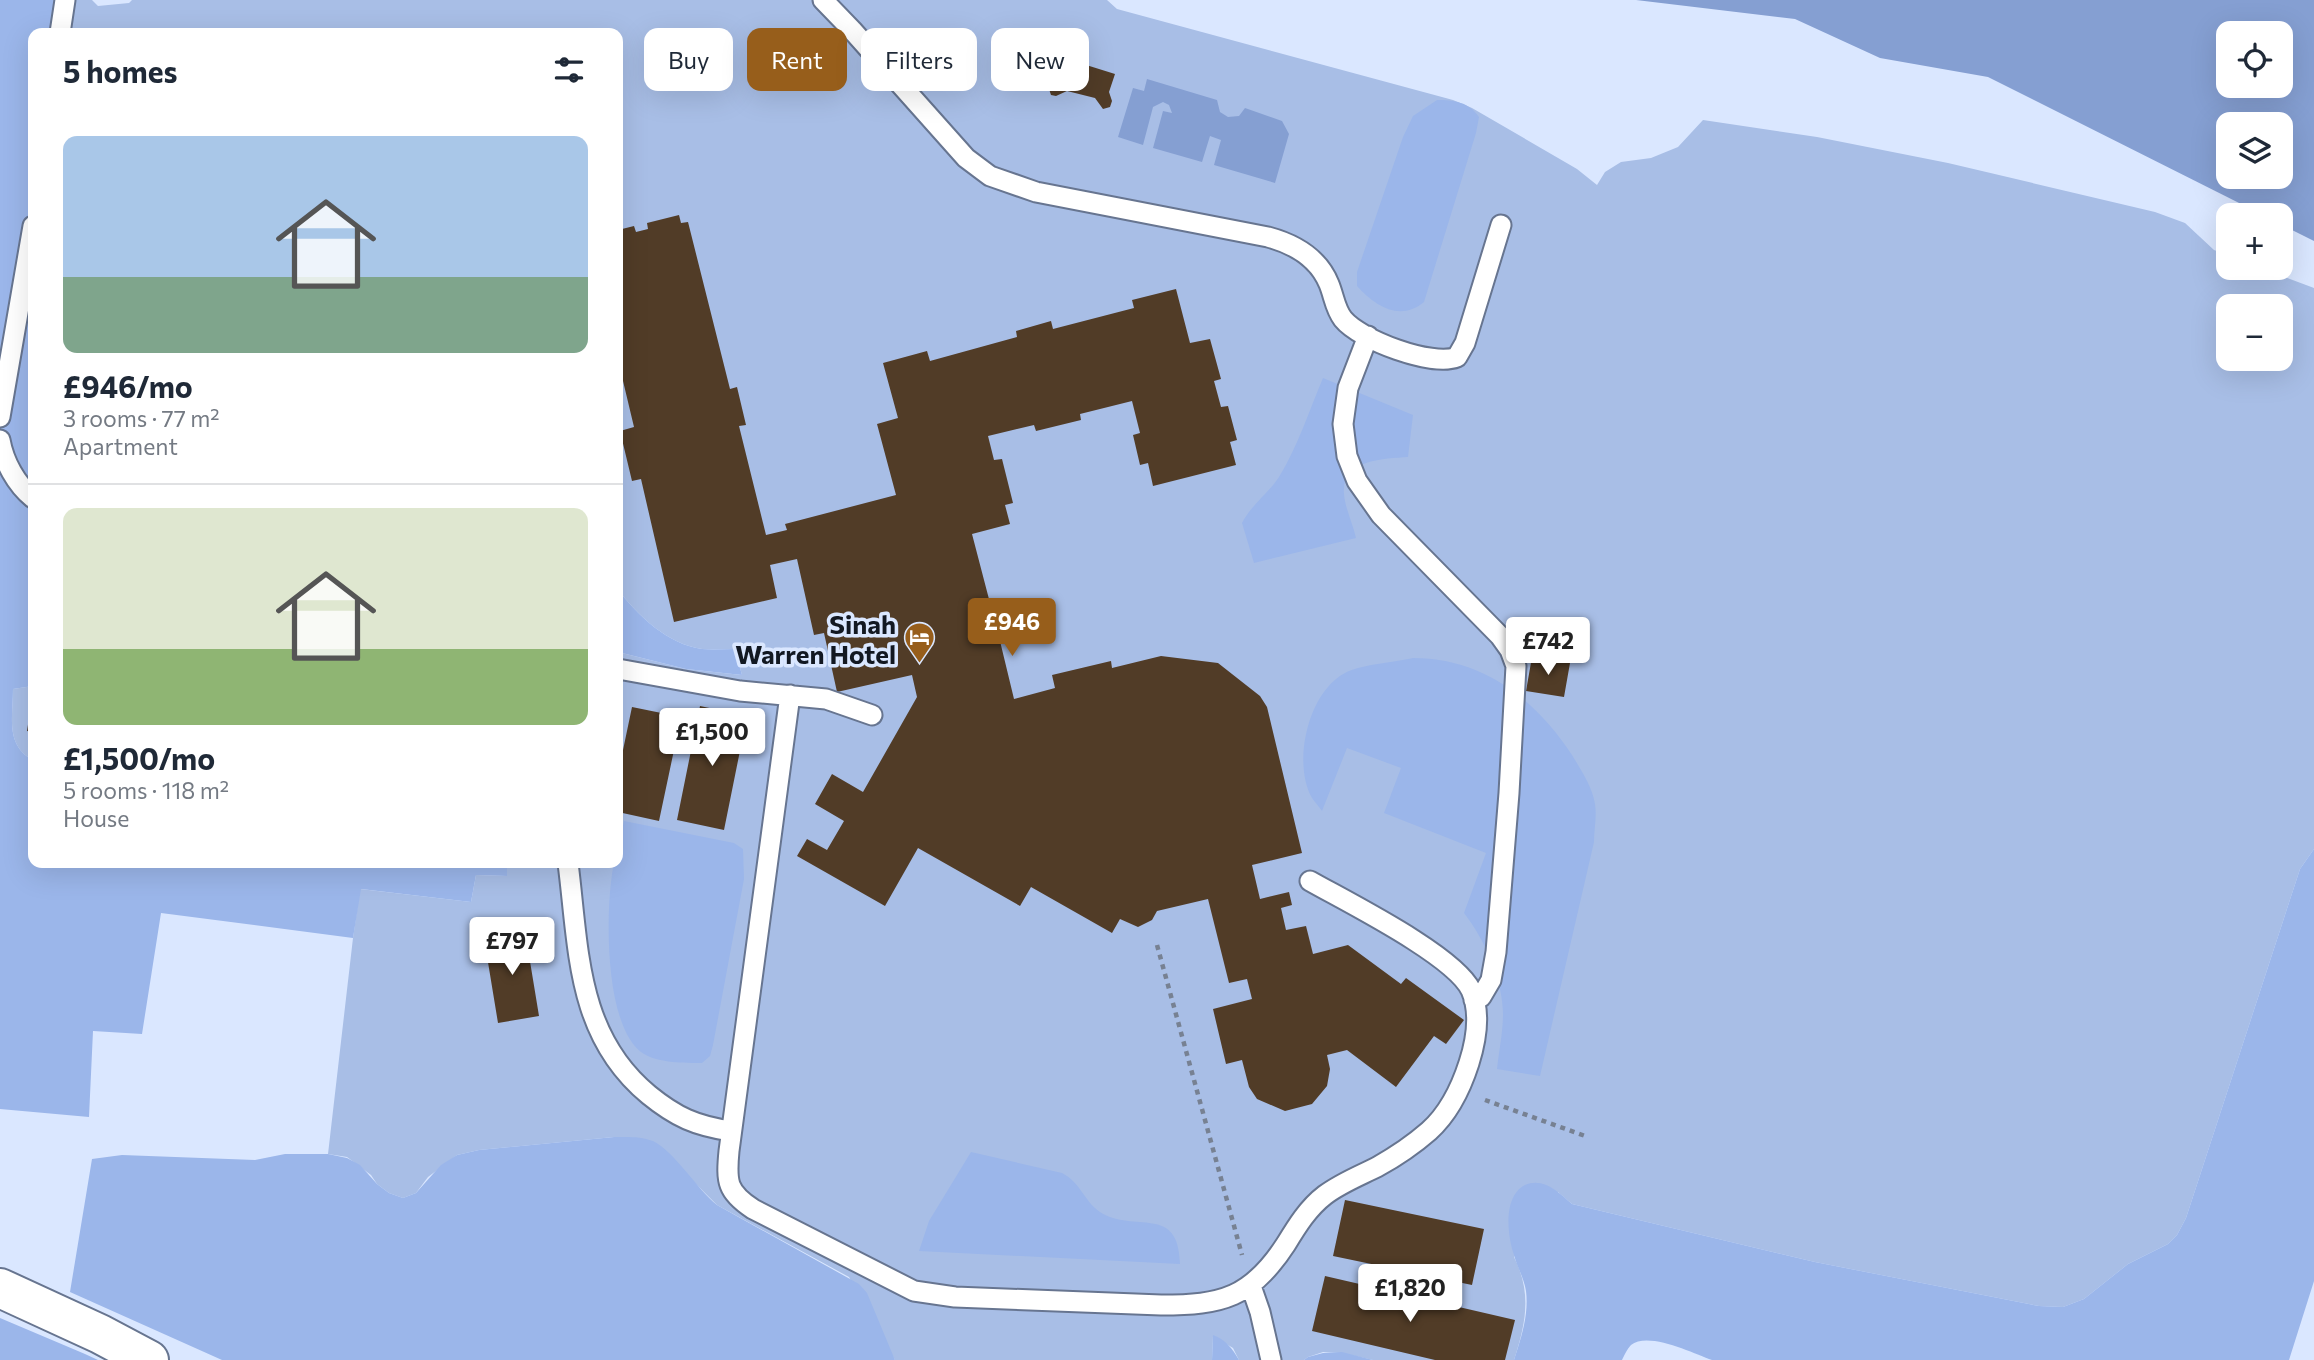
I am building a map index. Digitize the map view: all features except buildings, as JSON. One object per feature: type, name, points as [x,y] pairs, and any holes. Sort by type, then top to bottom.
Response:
[{"type":"street","points":[[0,1288],[149,1360]]},
{"type":"lane","points":[[61,28],[65,0]]},
{"type":"lane","points":[[823,0],[966,158],[990,176],[1036,192],[1268,237],[1293,245],[1321,270],[1344,321],[1368,336],[1418,356],[1439,360],[1457,357],[1465,343],[1501,225]]},
{"type":"lane","points":[[0,417],[28,255]]},
{"type":"lane","points":[[1368,336],[1349,388],[1343,424],[1346,456],[1357,481],[1381,515],[1500,636],[1510,650],[1516,666],[1509,793],[1494,960],[1488,986],[1481,997],[1474,1000]]},
{"type":"lane","points":[[0,440],[6,462],[28,492]]},
{"type":"lane","points":[[623,670],[727,689],[826,699],[872,715]]},
{"type":"lane","points":[[790,695],[727,1173],[731,1190],[736,1197],[753,1209],[914,1291],[955,1297],[1191,1305],[1227,1299],[1251,1286],[1267,1271],[1305,1214],[1316,1203],[1339,1185],[1386,1162],[1414,1143],[1440,1119],[1458,1090],[1474,1042],[1474,1000],[1464,978],[1441,959],[1310,881]]},
{"type":"lane","points":[[569,868],[584,986],[589,1008],[603,1042],[626,1074],[674,1115],[698,1125],[731,1131]]},
{"type":"lane","points":[[1251,1286],[1271,1360]]},
{"type":"path","points":[[1157,946],[1251,1286]]},
{"type":"path","points":[[1458,1090],[1588,1137]]},
{"type":"shaded area","points":[[0,0],[58,0],[50,28],[28,28],[28,687],[13,689],[12,729],[18,747],[28,757],[28,868],[507,868],[507,876],[476,875],[471,902],[361,889],[353,938],[161,913],[142,1034],[93,1031],[89,1117],[0,1109]]},
{"type":"shaded area","points":[[58,0],[92,0],[98,6],[129,3],[132,0],[1107,0],[1117,9],[1453,100],[1472,108],[1577,169],[1597,185],[1605,172],[1621,162],[1651,158],[1678,147],[1703,120],[1817,137],[1948,163],[2155,212],[2185,223],[2216,251],[2216,280],[2293,280],[2314,288],[2314,849],[2300,869],[2186,1218],[2177,1235],[2168,1244],[2128,1264],[2084,1299],[2063,1307],[2039,1306],[1815,1262],[1572,1204],[1558,1192],[1514,1257],[1523,1283],[1525,1308],[1522,1333],[1514,1360],[1373,1360],[1323,1352],[1304,1360],[1239,1360],[1233,1348],[1213,1336],[1212,1360],[895,1360],[849,1277],[717,1205],[691,1179],[614,1137],[479,1150],[457,1155],[428,1177],[416,1193],[403,1198],[389,1193],[347,1157],[328,1154],[360,889],[471,902],[476,875],[507,876],[507,868],[623,868],[623,653],[686,669],[742,675],[735,649],[702,649],[689,646],[666,635],[645,619],[623,596],[623,28],[50,28]]},
{"type":"shaded area","points":[[1636,0],[2314,0],[2314,241],[2293,230],[2293,203],[2239,203],[1988,77],[1880,58],[1795,19]]},
{"type":"shaded area","points":[[1147,79],[1217,100],[1220,112],[1228,117],[1239,116],[1245,108],[1282,121],[1289,134],[1275,183],[1214,165],[1221,140],[1210,136],[1202,162],[1153,148],[1163,111],[1172,113],[1169,105],[1163,102],[1153,107],[1143,145],[1118,137],[1133,88],[1144,91]]},
{"type":"shaded area","points":[[1437,100],[1455,101],[1471,108],[1479,117],[1476,133],[1424,302],[1406,311],[1397,311],[1380,305],[1364,293],[1357,286],[1357,272],[1403,137],[1413,116]]},
{"type":"shaded area","points":[[1323,378],[1413,415],[1408,457],[1376,460],[1356,467],[1349,474],[1344,494],[1356,538],[1254,563],[1242,523],[1275,483],[1286,465]]},
{"type":"shaded area","points":[[623,596],[645,619],[677,641],[702,649],[735,649],[742,675],[686,669],[623,653]]},
{"type":"shaded area","points":[[1413,658],[1462,665],[1484,674],[1524,700],[1541,716],[1572,755],[1594,797],[1594,842],[1540,1076],[1497,1069],[1503,1021],[1500,988],[1485,947],[1464,913],[1486,853],[1384,813],[1401,768],[1347,748],[1322,811],[1312,798],[1306,783],[1304,748],[1307,730],[1321,696],[1332,682],[1359,668]]},
{"type":"shaded area","points":[[28,687],[28,757],[18,747],[12,729],[13,689]]},
{"type":"shaded area","points":[[624,821],[734,843],[743,849],[744,879],[713,1045],[710,1056],[702,1063],[664,1061],[644,1054],[631,1040],[621,1020],[610,965],[609,907],[613,868],[623,868]]},
{"type":"shaded area","points":[[2314,849],[2314,1281],[2289,1360],[1712,1360],[1648,1340],[1631,1345],[1622,1360],[1514,1360],[1524,1326],[1527,1300],[1512,1247],[1510,1207],[1518,1190],[1532,1183],[1551,1187],[1572,1204],[1815,1262],[2039,1306],[2063,1307],[2084,1299],[2128,1264],[2168,1244],[2177,1235],[2186,1218],[2300,869]]},
{"type":"shaded area","points":[[614,1137],[653,1141],[669,1153],[717,1205],[859,1284],[867,1293],[895,1360],[222,1360],[70,1292],[92,1159],[122,1155],[255,1160],[285,1154],[328,1154],[347,1158],[360,1165],[377,1184],[389,1193],[403,1198],[416,1193],[441,1165],[457,1155],[479,1150]]},
{"type":"shaded area","points":[[971,1152],[1062,1173],[1074,1182],[1100,1212],[1113,1218],[1163,1227],[1172,1233],[1178,1245],[1180,1264],[919,1251],[929,1221]]},
{"type":"shaded area","points":[[0,1318],[85,1354],[98,1360],[0,1360]]},
{"type":"shaded area","points":[[1213,1335],[1222,1339],[1239,1360],[1212,1360]]},
{"type":"shaded area","points":[[1342,1352],[1373,1360],[1304,1360],[1323,1353]]},
{"type":"place","name":"Sinah Warren Hotel","points":[[919,665]]}]
